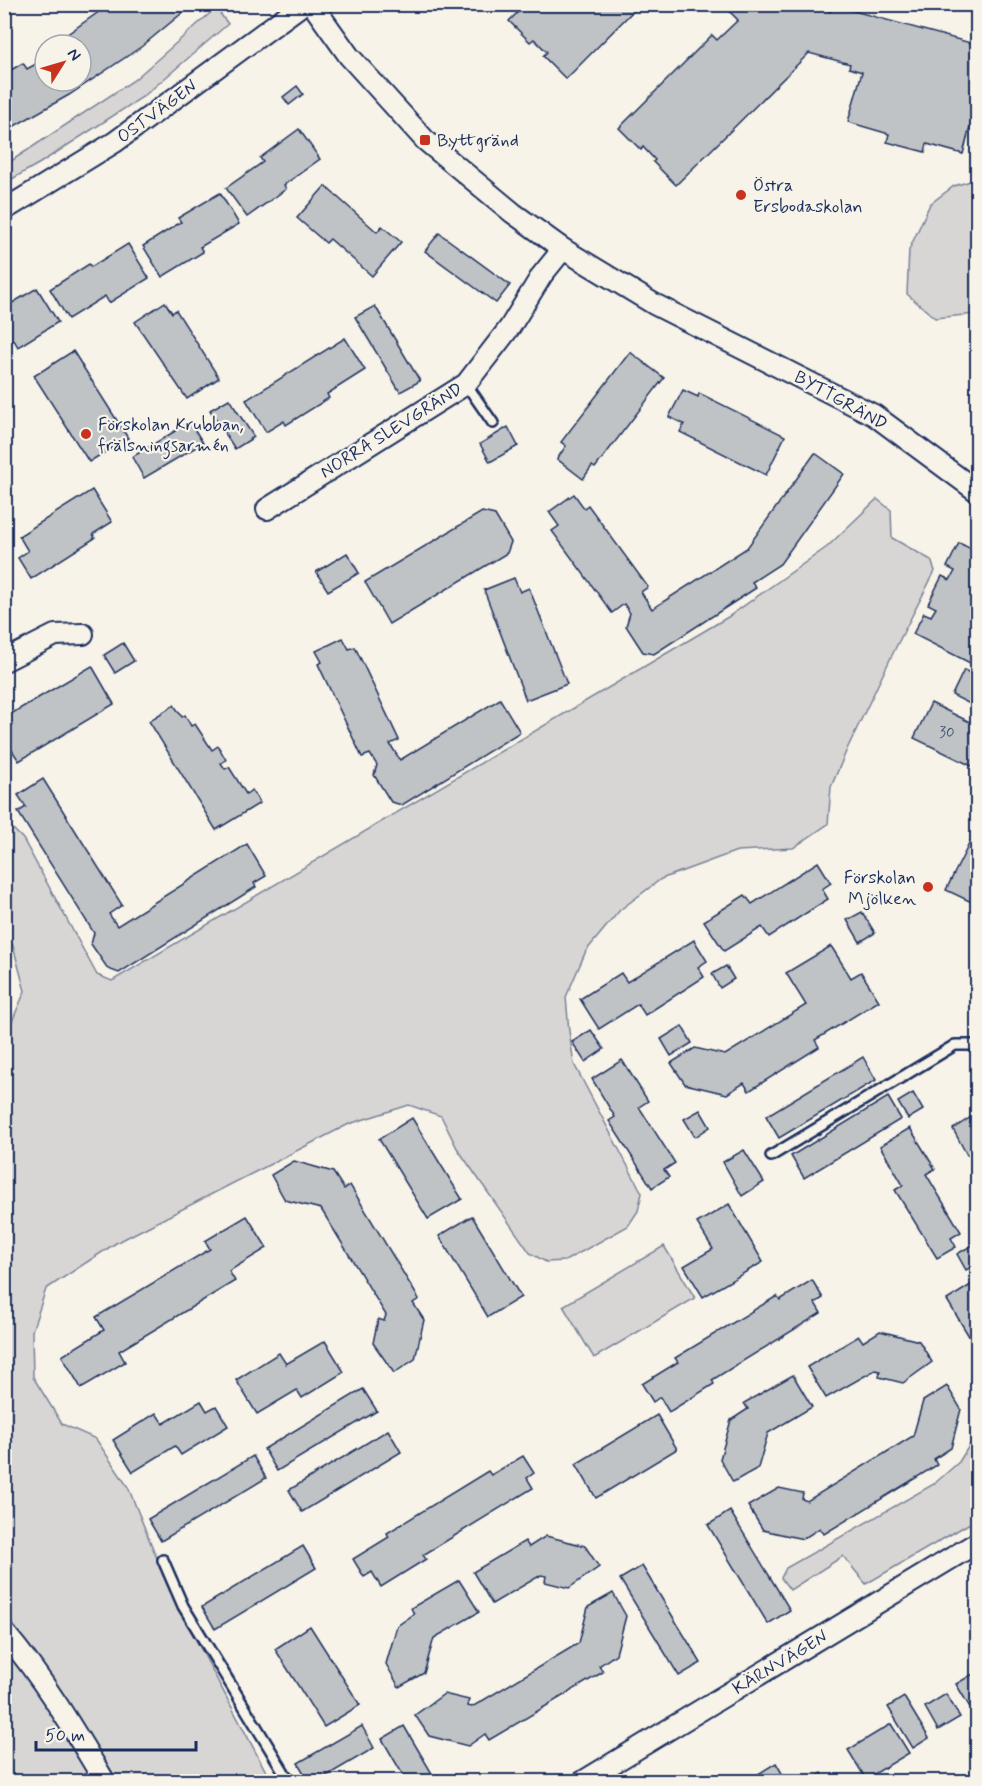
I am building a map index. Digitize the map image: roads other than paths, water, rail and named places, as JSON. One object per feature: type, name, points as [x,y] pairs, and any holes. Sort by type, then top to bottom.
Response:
[{"type":"street","name":"OSTVÄGEN","points":[[4,210],[115,142],[303,4]]},
{"type":"street","name":"BYTTGRÄND","points":[[312,4],[349,56],[425,140],[513,213],[563,249],[654,304],[874,415],[978,492]]},
{"type":"street","name":"NORRA SLEVGRÄND","points":[[267,509],[466,384],[510,327],[542,275],[563,249]]},
{"type":"street","points":[[4,661],[55,635],[82,634]]},
{"type":"street","name":"KÄRNVÄGEN","points":[[582,1782],[978,1542]]},
{"type":"street","points":[[4,1632],[20,1651],[74,1729],[105,1782]]},
{"type":"lane","points":[[466,384],[493,423]]},
{"type":"lane","points":[[771,1156],[955,1045],[978,1045]]},
{"type":"lane","points":[[163,1560],[183,1606],[290,1782]]},
{"type":"place","name":"Byttgränd","points":[[425,140]]},
{"type":"place","name":"Östra Ersbodaskolan","points":[[741,195]]},
{"type":"place","name":"Förskolan Krubban, frälsningsarmén","points":[[86,434]]},
{"type":"place","name":"Förskolan Mjölken","points":[[928,887]]}]
